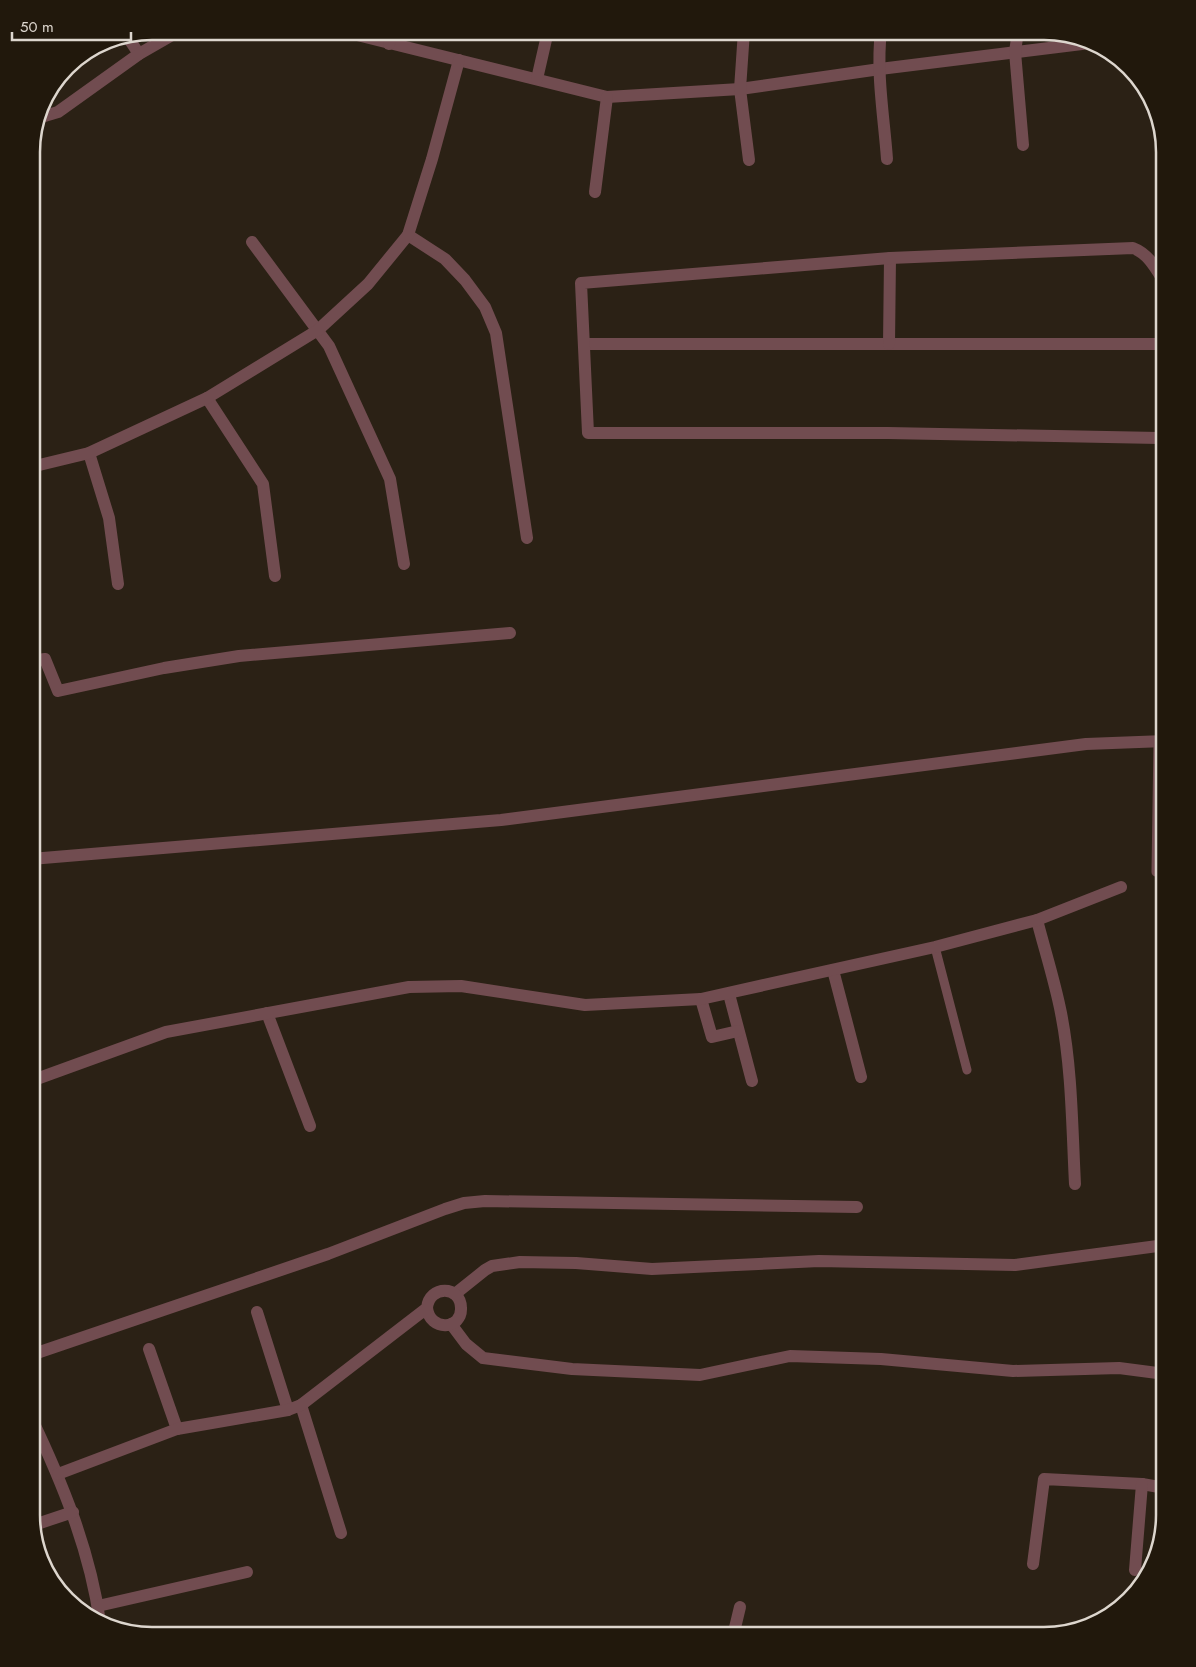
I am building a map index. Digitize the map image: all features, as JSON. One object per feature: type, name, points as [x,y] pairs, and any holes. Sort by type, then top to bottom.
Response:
[{"type":"street","points":[[46,116],[58,112],[139,54],[163,40]]},
{"type":"street","points":[[397,40],[459,60],[607,97],[740,89],[880,69],[1076,45]]},
{"type":"street","points":[[537,79],[546,40]]},
{"type":"street","points":[[743,40],[740,89],[748,160]]},
{"type":"street","points":[[880,40],[880,69],[887,159]]},
{"type":"street","points":[[1017,40],[1015,52],[1023,145]]},
{"type":"street","points":[[131,42],[139,54]]},
{"type":"street","points":[[40,465],[89,453],[207,398],[318,330],[368,284],[408,235],[432,159],[459,60]]},
{"type":"street","points":[[595,192],[607,97]]},
{"type":"street","points":[[408,235],[445,259],[465,280],[485,307],[496,333],[527,538]]},
{"type":"street","points":[[252,242],[329,346],[390,479],[404,564]]},
{"type":"street","points":[[1156,269],[1142,251],[1133,248],[890,258],[581,284],[588,433],[888,433],[1156,438]]},
{"type":"street","points":[[889,344],[890,258]]},
{"type":"street","points":[[585,344],[1156,344]]},
{"type":"street","points":[[207,398],[263,484],[275,576]]},
{"type":"street","points":[[89,453],[109,518],[118,584]]},
{"type":"street","points":[[40,660],[45,659],[58,691],[164,668],[239,656],[510,633]]},
{"type":"street","points":[[40,858],[502,820],[1086,744],[1156,741]]},
{"type":"street","points":[[40,1078],[166,1032],[409,987],[461,986],[585,1005],[701,999],[935,947],[1037,920],[1121,887]]},
{"type":"street","points":[[1037,920],[1061,1011],[1065,1038],[1069,1067],[1075,1184]]},
{"type":"street","points":[[833,970],[861,1077]]},
{"type":"street","points":[[729,994],[752,1081]]},
{"type":"street","points":[[701,999],[712,1037],[738,1030]]},
{"type":"street","points":[[267,1013],[310,1126]]},
{"type":"street","points":[[40,1352],[328,1254],[464,1203],[485,1201],[857,1207]]},
{"type":"street","points":[[456,1294],[492,1266],[520,1262],[576,1263],[652,1269],[819,1261],[1015,1266],[1156,1247]]},
{"type":"street","points":[[445,1290],[456,1294],[461,1310],[460,1316],[446,1326],[434,1323],[427,1314],[427,1308],[427,1303],[434,1293],[445,1290]]},
{"type":"street","points":[[58,1474],[177,1429],[288,1410],[301,1405],[427,1308]]},
{"type":"street","points":[[257,1312],[288,1410]]},
{"type":"street","points":[[451,1324],[466,1344],[484,1358],[572,1369],[700,1376],[790,1356],[881,1359],[1013,1371],[1119,1368],[1156,1373]]},
{"type":"street","points":[[149,1350],[177,1429]]},
{"type":"street","points":[[301,1405],[341,1533]]},
{"type":"street","points":[[40,1435],[73,1512],[99,1614]]},
{"type":"street","points":[[1034,1564],[1044,1479],[1142,1484],[1156,1486]]},
{"type":"street","points":[[1135,1570],[1142,1484]]},
{"type":"street","points":[[41,1524],[73,1512]]},
{"type":"street","points":[[98,1606],[247,1572]]},
{"type":"street","points":[[735,1627],[740,1607]]},
{"type":"lane","points":[[935,947],[967,1070]]}]
